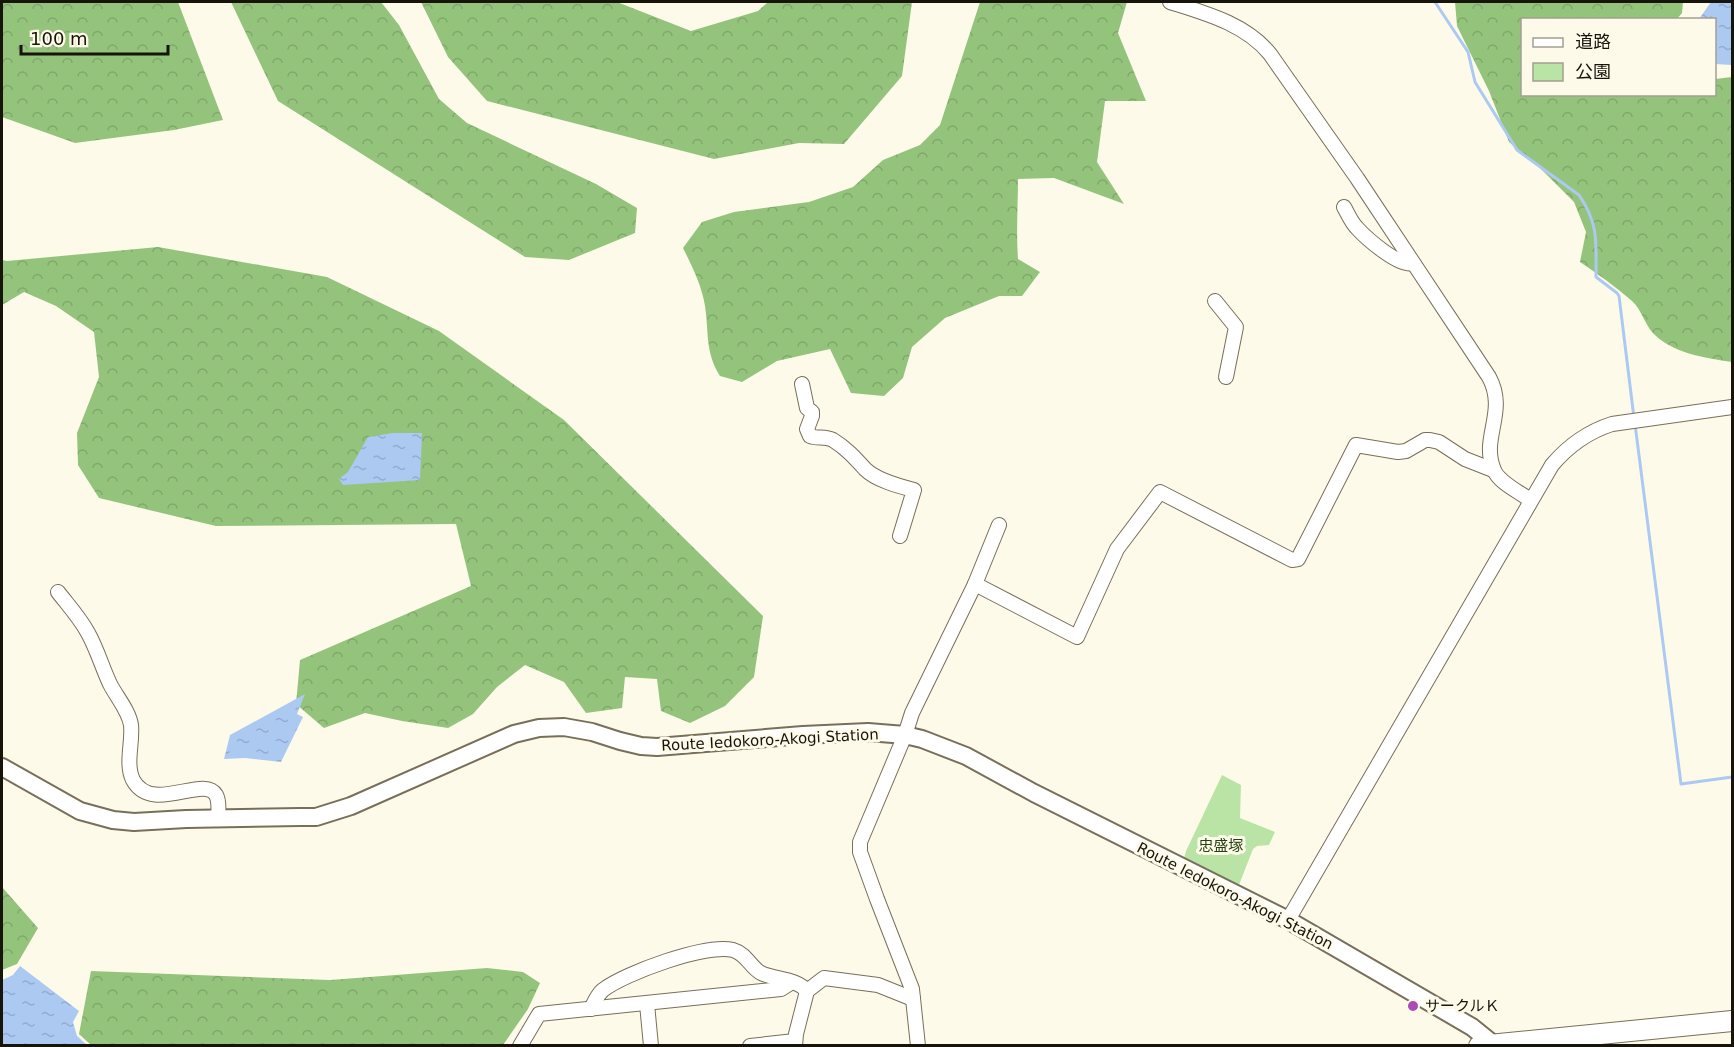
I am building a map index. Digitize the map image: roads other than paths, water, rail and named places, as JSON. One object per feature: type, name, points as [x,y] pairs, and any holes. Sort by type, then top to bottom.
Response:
[{"type":"highway","points":[[1488,1045],[1589,1040],[1732,1021]]},
{"type":"main road","name":"Route Iedokoro-Akogi Station","points":[[2,767],[80,811],[98,817],[134,822],[316,817],[333,813],[514,734],[539,728],[577,728],[620,741],[657,747],[803,735],[868,732],[905,735],[966,756],[1034,793],[1288,920],[1472,1027],[1488,1045]]},
{"type":"street","points":[[1170,2],[1217,18],[1260,42],[1356,178],[1493,384],[1497,398],[1496,418],[1490,447],[1493,470]]},
{"type":"street","points":[[1344,207],[1357,228],[1374,244],[1405,264],[1413,263]]},
{"type":"street","points":[[1215,301],[1236,327],[1226,377]]},
{"type":"street","points":[[802,384],[807,408],[812,412],[807,429],[810,436],[829,438],[851,453],[871,473],[898,486],[914,490],[900,536]]},
{"type":"street","points":[[1288,920],[1551,465],[1577,439],[1598,428],[1625,421],[1732,407]]},
{"type":"street","points":[[975,584],[1077,637],[1117,549],[1160,492],[1292,560],[1298,559],[1356,445],[1398,452],[1406,451],[1425,440],[1439,442],[1465,459],[1493,470],[1530,500]]},
{"type":"street","points":[[918,1046],[912,989],[860,852],[860,842],[912,713],[975,584],[999,525]]},
{"type":"street","points":[[58,592],[88,632],[105,674],[131,723],[131,774],[135,782],[145,793],[154,794],[168,795],[201,789],[210,790],[214,792],[218,800],[218,818]]},
{"type":"street","points":[[591,1009],[598,995],[613,984],[659,964],[703,951],[724,949],[734,950],[747,957],[760,972],[802,985],[807,991]]},
{"type":"street","points":[[750,1046],[795,1043],[807,991],[824,978],[878,985],[913,999]]},
{"type":"street","points":[[520,1046],[539,1014],[781,989],[792,982]]},
{"type":"street","points":[[646,1004],[651,1046]]},
{"type":"water","points":[[1711,2],[1732,2],[1732,65],[1716,64],[1716,18],[1700,18]]},
{"type":"water","points":[[393,433],[422,433],[420,480],[343,485],[339,479],[348,472],[368,437]]},
{"type":"water","points":[[305,694],[297,714],[303,717],[281,762],[245,758],[224,759],[230,735]]},
{"type":"water","points":[[20,966],[79,1011],[73,1022],[77,1036],[87,1045],[2,1045],[2,980],[13,975]]},
{"type":"waterway","points":[[1435,2],[1468,52],[1475,82],[1517,150],[1579,195],[1590,215],[1595,234],[1596,277],[1619,296],[1634,418]]},
{"type":"waterway","points":[[1635,424],[1681,784],[1732,777]]},
{"type":"place","name":"サークルＫ","points":[[1413,1006]]},
{"type":"park label","name":"忠盛塚","points":[[1221,846]]}]
